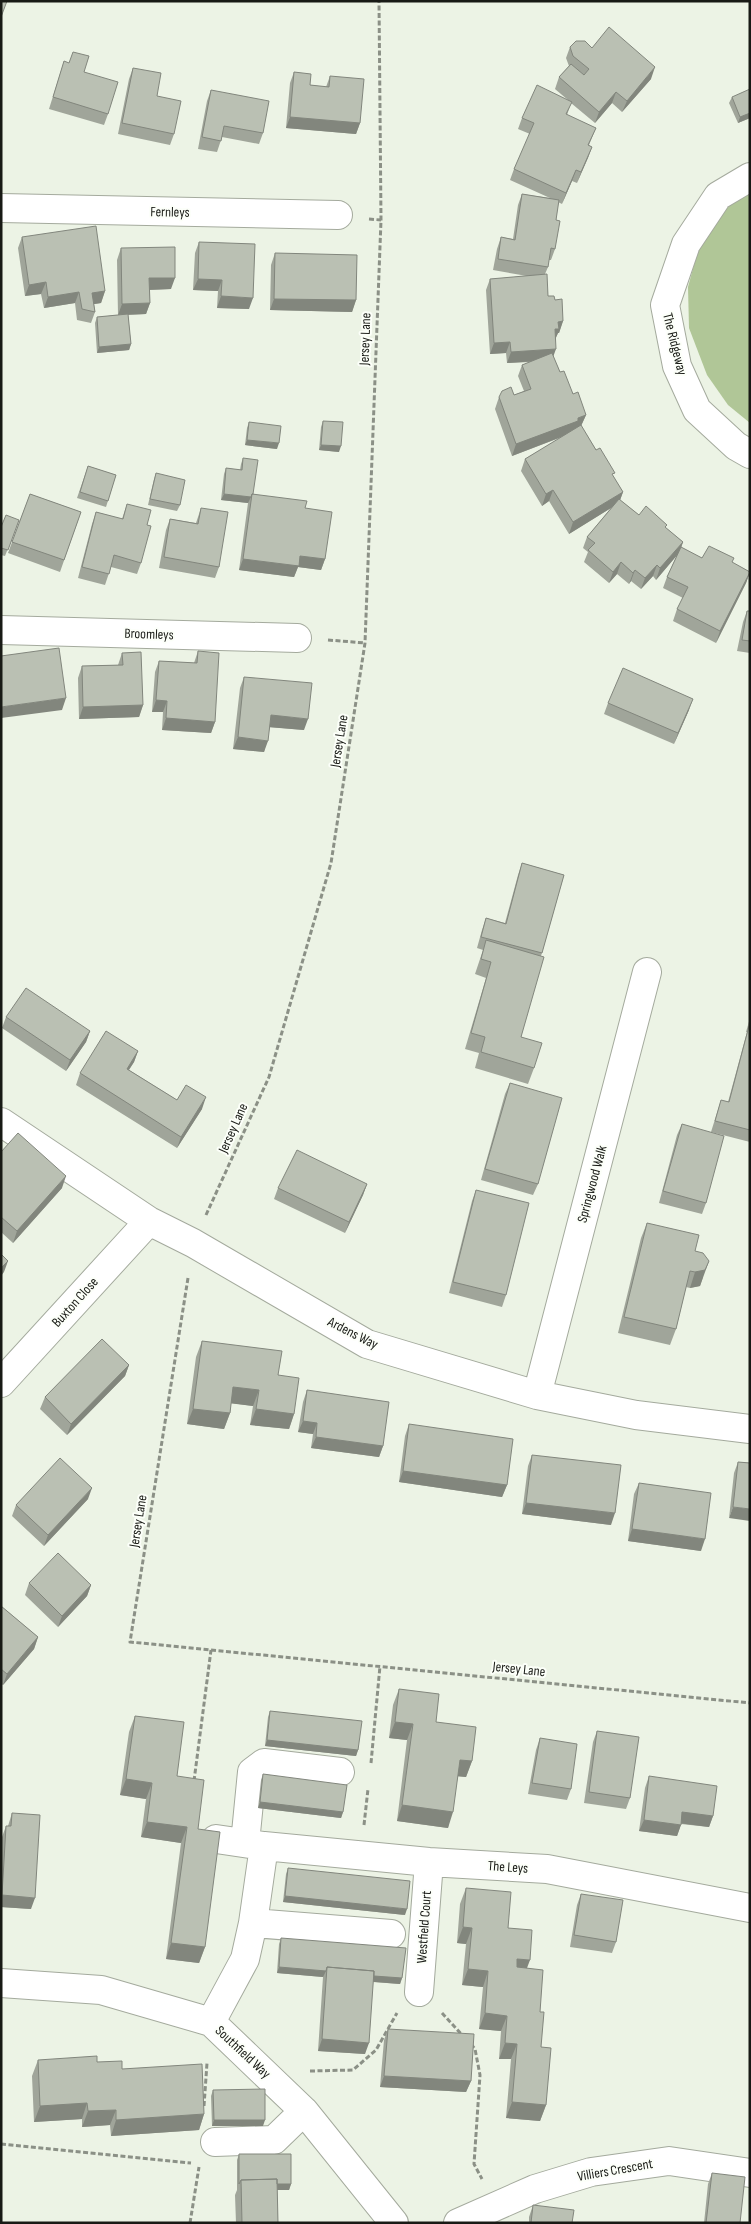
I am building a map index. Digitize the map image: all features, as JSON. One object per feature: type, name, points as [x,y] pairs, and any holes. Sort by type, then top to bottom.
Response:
[{"type":"street","name":"The Ridgeway","points":[[750,177],[718,196],[686,244],[665,305],[677,366],[696,410],[736,446],[750,454]]},
{"type":"street","name":"Fernleys","points":[[1,208],[338,215]]},
{"type":"street","name":"Broomleys","points":[[1,630],[297,638]]},
{"type":"street","name":"Springwood Walk","points":[[537,1395],[648,972]]},
{"type":"street","name":"Ardens Way","points":[[1,1122],[148,1220],[367,1344],[537,1395],[636,1415],[750,1429]]},
{"type":"street","name":"Buxton Close","points":[[1,1383],[148,1220]]},
{"type":"street","points":[[211,2022],[245,1959],[253,1923],[254,1845],[252,1772],[264,1763],[340,1772]]},
{"type":"street","name":"The Leys","points":[[216,1839],[254,1845],[429,1862],[548,1870],[750,1908]]},
{"type":"street","name":"Westfield Court","points":[[419,1992],[429,1862]]},
{"type":"street","points":[[253,1923],[391,1934]]},
{"type":"street","name":"Southfield Way","points":[[1,1983],[100,1990],[211,2022],[278,2084],[304,2111],[394,2223]]},
{"type":"street","points":[[215,2142],[274,2140],[304,2111]]},
{"type":"street","name":"Villiers Crescent","points":[[458,2223],[535,2189],[591,2172],[669,2161],[750,2173]]},
{"type":"path","name":"Jersey Lane","points":[[379,1],[381,220],[365,643],[331,863],[269,1077],[193,1244],[130,1642],[750,1703]]},
{"type":"path","points":[[297,638],[365,643]]},
{"type":"path","points":[[193,1788],[211,1650]]},
{"type":"path","points":[[278,2084],[299,2071],[353,2070],[376,2050],[395,2015],[419,1992],[447,2017],[475,2049],[480,2075],[474,2164],[496,2206]]},
{"type":"path","points":[[1,2144],[199,2164]]},
{"type":"green space","points":[[750,188],[750,423],[728,405],[707,375],[689,328],[688,287],[700,243],[731,202]]},
{"type":"building","points":[[1,1],[7,1],[1,17]]},
{"type":"building","points":[[609,27],[655,67],[627,101],[616,92],[599,112],[559,77],[571,64],[584,75],[589,69],[573,56],[570,47],[576,41],[585,41],[592,48]]},
{"type":"building","points":[[73,52],[89,56],[84,72],[118,82],[108,114],[53,97],[64,61],[69,63]]},
{"type":"building","points":[[133,68],[161,73],[157,96],[181,101],[174,134],[122,123]]},
{"type":"building","points":[[294,72],[311,74],[310,85],[329,87],[330,76],[364,79],[360,123],[290,117]]},
{"type":"building","points":[[537,85],[572,102],[566,114],[596,128],[588,145],[592,147],[581,172],[576,170],[566,193],[514,169],[534,123],[522,118]]},
{"type":"building","points":[[750,89],[750,113],[740,117],[732,97]]},
{"type":"building","points":[[211,90],[269,101],[263,133],[224,126],[221,141],[202,137]]},
{"type":"building","points":[[522,194],[559,200],[556,220],[560,221],[555,249],[551,248],[548,267],[498,259],[501,237],[515,240]]},
{"type":"building","points":[[96,226],[105,291],[92,293],[95,312],[82,309],[79,292],[48,297],[46,282],[29,285],[22,237]]},
{"type":"building","points":[[199,242],[255,244],[253,298],[221,296],[222,280],[198,279]]},
{"type":"building","points":[[175,247],[175,278],[149,278],[150,303],[122,304],[121,248]]},
{"type":"building","points":[[275,253],[357,255],[356,300],[274,299]]},
{"type":"building","points":[[547,274],[548,296],[554,296],[555,300],[562,299],[563,321],[558,322],[559,329],[555,329],[556,349],[511,352],[510,342],[494,343],[490,279]]},
{"type":"building","points":[[128,314],[131,344],[99,347],[97,317]]},
{"type":"building","points":[[552,353],[560,372],[564,371],[573,394],[578,392],[586,415],[578,418],[578,421],[516,444],[499,397],[502,391],[511,387],[514,395],[531,389],[522,365]]},
{"type":"building","points":[[323,421],[343,422],[341,446],[321,445]]},
{"type":"building","points":[[249,422],[281,426],[279,443],[247,440]]},
{"type":"building","points":[[581,425],[596,450],[600,448],[615,473],[612,474],[623,492],[573,522],[553,490],[546,494],[525,459]]},
{"type":"building","points":[[243,458],[258,460],[253,494],[251,497],[224,494],[226,468],[242,470]]},
{"type":"building","points":[[88,466],[116,475],[108,501],[80,492]]},
{"type":"building","points":[[156,473],[185,480],[180,505],[150,499]]},
{"type":"building","points":[[30,494],[81,512],[64,560],[12,542]]},
{"type":"building","points":[[252,494],[307,501],[305,508],[332,512],[325,559],[300,556],[299,566],[243,559]]},
{"type":"building","points":[[619,499],[639,515],[646,506],[667,525],[665,527],[683,542],[660,568],[657,565],[645,578],[635,570],[633,573],[621,562],[613,572],[588,550],[595,543],[587,537]]},
{"type":"building","points":[[127,504],[151,510],[147,525],[151,526],[141,563],[114,555],[109,574],[82,567],[96,512],[123,519]]},
{"type":"building","points":[[201,508],[228,512],[219,567],[164,557],[170,519],[198,524]]},
{"type":"building","points":[[6,515],[19,520],[8,550],[1,548],[1,527]]},
{"type":"building","points":[[709,546],[734,558],[732,562],[750,572],[720,631],[677,609],[688,587],[667,577],[681,547],[702,558]]},
{"type":"building","points":[[747,611],[750,611],[750,641],[742,640]]},
{"type":"building","points":[[59,648],[66,698],[1,707],[1,656]]},
{"type":"building","points":[[198,651],[219,653],[215,722],[166,718],[167,701],[156,700],[159,661],[197,663]]},
{"type":"building","points":[[141,652],[143,705],[83,707],[82,666],[123,665],[122,653]]},
{"type":"building","points":[[623,668],[693,699],[678,733],[608,703]]},
{"type":"building","points":[[244,677],[312,683],[308,719],[271,715],[268,741],[238,737]]},
{"type":"building","points":[[522,863],[564,875],[542,953],[481,937],[486,918],[506,924]]},
{"type":"building","points":[[486,940],[544,957],[521,1037],[542,1043],[534,1068],[481,1052],[485,1037],[471,1033],[491,962],[481,959]]},
{"type":"building","points":[[26,988],[90,1031],[70,1060],[6,1017]]},
{"type":"building","points":[[749,1026],[750,1130],[715,1121],[721,1100],[729,1102]]},
{"type":"building","points":[[106,1031],[138,1051],[127,1069],[177,1100],[186,1085],[206,1097],[181,1137],[80,1073]]},
{"type":"building","points":[[510,1083],[562,1098],[538,1184],[485,1169]]},
{"type":"building","points":[[682,1124],[724,1136],[706,1203],[663,1191]]},
{"type":"building","points":[[18,1133],[66,1176],[17,1231],[1,1217],[1,1152]]},
{"type":"building","points":[[297,1150],[367,1184],[349,1222],[278,1188]]},
{"type":"building","points":[[476,1190],[529,1203],[506,1295],[453,1282]]},
{"type":"building","points":[[647,1223],[699,1235],[695,1251],[703,1253],[709,1261],[705,1270],[690,1271],[676,1329],[624,1317]]},
{"type":"building","points":[[1,1254],[8,1261],[1,1268]]},
{"type":"building","points":[[102,1339],[129,1365],[71,1424],[45,1397]]},
{"type":"building","points":[[202,1341],[282,1351],[278,1375],[299,1378],[294,1414],[256,1409],[259,1390],[233,1387],[230,1413],[193,1409]]},
{"type":"building","points":[[307,1390],[389,1402],[383,1446],[316,1437],[317,1423],[303,1421]]},
{"type":"building","points":[[409,1424],[513,1439],[507,1485],[403,1471]]},
{"type":"building","points":[[532,1455],[621,1465],[615,1513],[526,1503]]},
{"type":"building","points":[[60,1458],[92,1488],[48,1535],[16,1505]]},
{"type":"building","points":[[738,1462],[750,1463],[750,1509],[733,1507]]},
{"type":"building","points":[[639,1483],[711,1493],[705,1539],[632,1529]]},
{"type":"building","points":[[58,1553],[91,1585],[62,1616],[29,1583]]},
{"type":"building","points":[[1,1606],[38,1637],[7,1674],[1,1669]]},
{"type":"building","points":[[399,1689],[439,1694],[436,1722],[476,1727],[472,1761],[460,1760],[453,1812],[402,1805],[413,1724],[395,1722]]},
{"type":"building","points":[[270,1711],[362,1721],[358,1750],[267,1740]]},
{"type":"building","points":[[135,1716],[184,1722],[177,1776],[204,1780],[198,1829],[220,1832],[205,1947],[171,1943],[187,1827],[147,1822],[152,1783],[126,1779]]},
{"type":"building","points":[[597,1731],[639,1737],[630,1798],[589,1792]]},
{"type":"building","points":[[540,1738],[577,1744],[571,1789],[532,1783]]},
{"type":"building","points":[[263,1774],[347,1785],[343,1812],[260,1802]]},
{"type":"building","points":[[649,1776],[717,1786],[713,1816],[682,1812],[681,1825],[644,1820]]},
{"type":"building","points":[[12,1813],[40,1815],[35,1898],[2,1895],[6,1826],[11,1826]]},
{"type":"building","points":[[288,1868],[410,1881],[407,1909],[285,1896]]},
{"type":"building","points":[[466,1888],[511,1892],[508,1928],[532,1930],[530,1960],[517,1959],[517,1967],[543,1970],[540,2012],[544,2012],[541,2047],[551,2048],[546,2105],[512,2102],[517,2044],[505,2043],[507,2016],[485,2013],[488,1971],[468,1969],[472,1928],[463,1927]]},
{"type":"building","points":[[581,1894],[623,1900],[616,1942],[574,1935]]},
{"type":"building","points":[[281,1938],[406,1948],[402,1978],[374,1976],[374,1971],[327,1967],[326,1971],[279,1967]]},
{"type":"building","points":[[327,1967],[374,1971],[369,2043],[322,2039]]},
{"type":"building","points":[[388,2029],[474,2034],[471,2081],[384,2076]]},
{"type":"building","points":[[97,2056],[97,2062],[122,2061],[122,2069],[202,2064],[204,2114],[116,2120],[116,2110],[88,2111],[87,2103],[40,2106],[38,2060]]},
{"type":"building","points":[[265,2089],[265,2120],[214,2120],[213,2090]]},
{"type":"building","points":[[239,2154],[291,2154],[291,2184],[277,2184],[277,2179],[241,2180],[239,2184]]},
{"type":"building","points":[[712,2173],[745,2177],[740,2223],[706,2223]]},
{"type":"building","points":[[277,2179],[278,2223],[242,2223],[241,2180]]},
{"type":"building","points":[[533,2205],[574,2210],[572,2223],[531,2223]]}]
